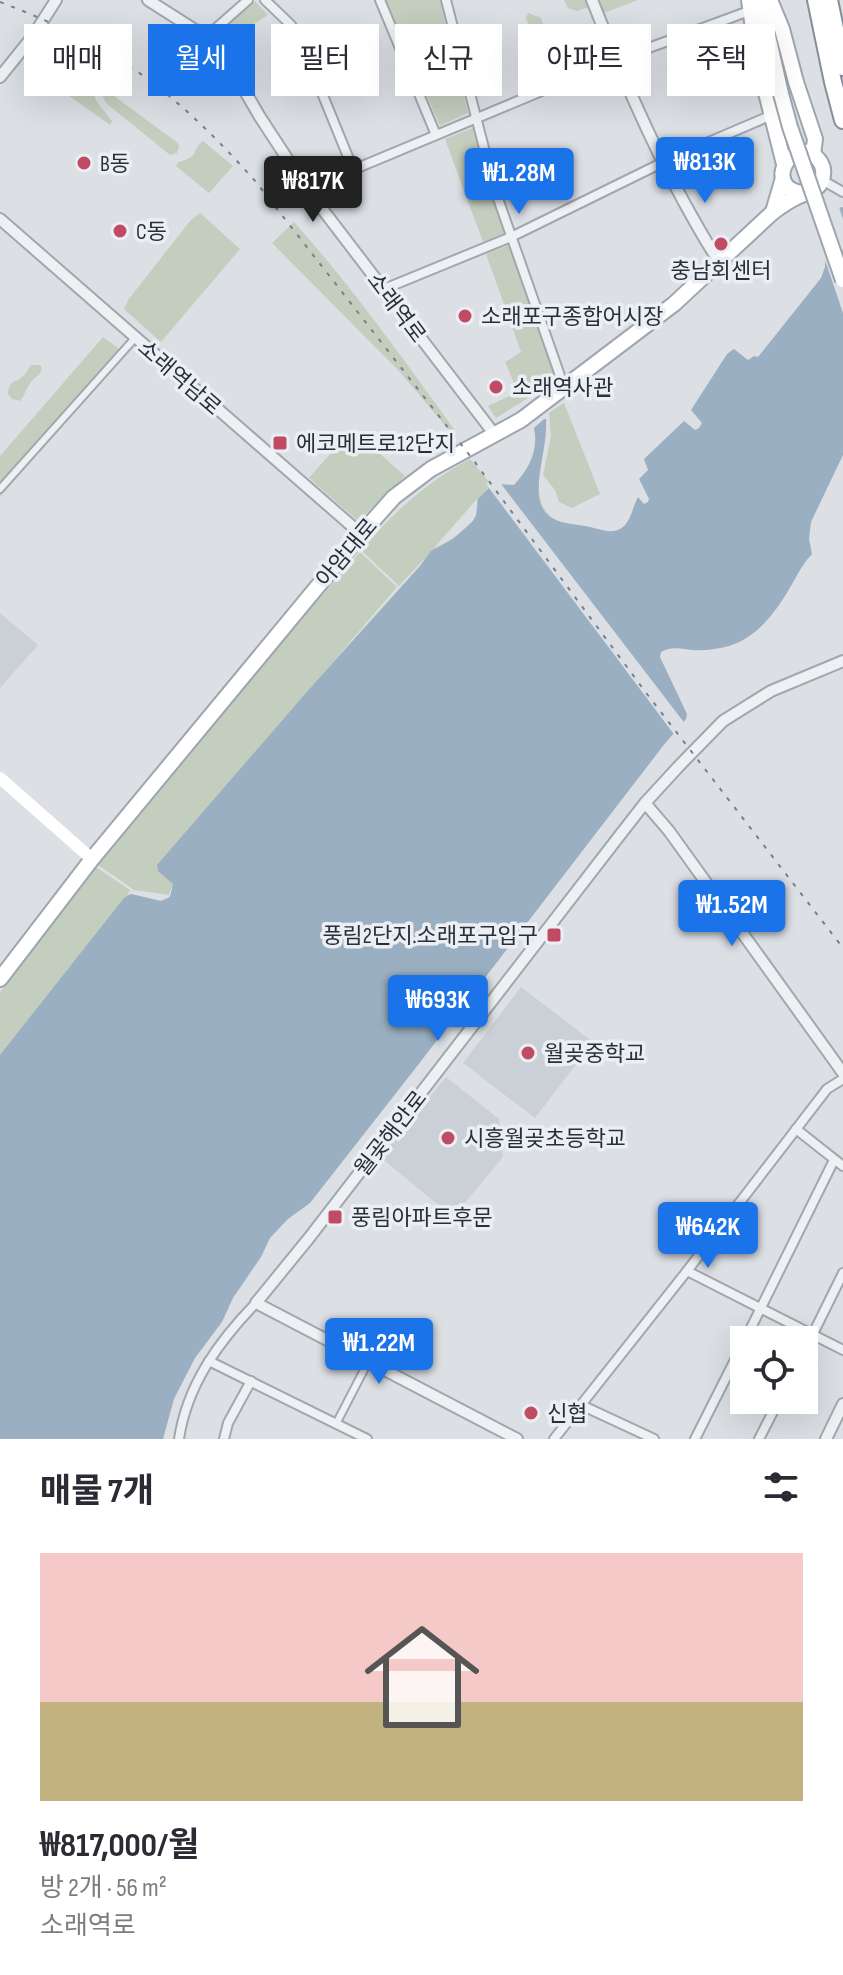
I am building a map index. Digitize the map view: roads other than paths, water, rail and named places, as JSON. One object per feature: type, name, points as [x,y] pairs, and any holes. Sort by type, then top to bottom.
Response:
[{"type":"highway","points":[[816,0],[843,120]]},
{"type":"highway","points":[[829,0],[843,67]]},
{"type":"main road","points":[[770,0],[782,29],[815,139],[813,155]]},
{"type":"main road","points":[[753,4],[757,57],[783,171],[790,189],[803,193],[816,189],[822,180],[822,165],[813,155],[800,152],[793,154],[783,171]]},
{"type":"main road","points":[[753,4],[790,127],[843,280]]},
{"type":"main road","name":"아암대로","points":[[773,212],[783,171]]},
{"type":"main road","name":"아암대로","points":[[0,979],[92,859],[394,497],[431,469],[521,420],[674,304],[773,212],[803,193]]},
{"type":"main road","points":[[0,778],[92,859]]},
{"type":"street","points":[[0,77],[33,36],[56,0]]},
{"type":"street","name":"소래역로","points":[[148,0],[186,24]]},
{"type":"street","points":[[221,24],[248,0]]},
{"type":"street","points":[[265,0],[291,25],[302,44],[353,169]]},
{"type":"street","points":[[380,0],[436,135]]},
{"type":"street","points":[[446,0],[494,187],[564,387]]},
{"type":"street","points":[[592,0],[602,24]]},
{"type":"street","points":[[651,46],[753,4]]},
{"type":"street","name":"소래역로","points":[[248,96],[307,189],[495,435]]},
{"type":"street","points":[[307,189],[530,96]]},
{"type":"street","points":[[632,96],[662,163],[720,263]]},
{"type":"street","points":[[384,289],[511,237],[662,163],[772,115]]},
{"type":"street","points":[[822,180],[843,192]]},
{"type":"street","name":"소래역남로","points":[[0,219],[361,534]]},
{"type":"street","points":[[0,489],[135,338]]},
{"type":"street","name":"월곶해안로","points":[[179,1439],[182,1419],[202,1370],[234,1326],[309,1238],[645,803],[723,721],[771,691],[843,661]]},
{"type":"street","points":[[645,803],[669,831],[843,1073]]},
{"type":"street","points":[[554,1439],[827,1089],[843,1079]]},
{"type":"street","points":[[796,1129],[843,1166]]},
{"type":"street","points":[[752,1326],[834,1160]]},
{"type":"street","points":[[687,1271],[795,1326]]},
{"type":"street","points":[[817,1326],[843,1273]]},
{"type":"street","points":[[256,1303],[517,1439]]},
{"type":"street","points":[[818,1338],[843,1350]]},
{"type":"street","points":[[209,1361],[367,1439]]},
{"type":"street","points":[[336,1424],[368,1362]]},
{"type":"street","points":[[695,1439],[730,1370]]},
{"type":"street","points":[[224,1439],[228,1423],[251,1381]]},
{"type":"street","points":[[826,1439],[843,1404]]},
{"type":"street","points":[[581,1405],[654,1439]]},
{"type":"street","points":[[759,1439],[772,1414]]},
{"type":"water","points":[[843,207],[843,455],[811,522],[809,539],[812,554],[777,608],[756,631],[729,646],[701,650],[672,648],[661,652],[660,657],[687,714],[686,719],[310,1203],[288,1219],[270,1238],[222,1322],[195,1358],[174,1399],[163,1439],[0,1439],[0,1055],[124,898],[131,894],[161,901],[170,897],[173,884],[158,871],[157,865],[431,551],[453,539],[473,521],[478,499],[493,484],[514,485],[528,466],[534,451],[534,428],[544,419],[546,429],[539,497],[550,516],[562,522],[612,531],[627,523],[638,497],[644,504],[648,502],[639,479],[648,470],[644,459],[684,421],[695,430],[699,428],[702,423],[691,410],[727,354],[734,349],[748,360],[758,357],[821,278],[825,267],[827,217]]},
{"type":"railway","points":[[0,2],[78,36],[141,75],[194,118],[256,182],[471,457],[647,694],[843,948]]},
{"type":"place","name":"B동","points":[[84,163]]},
{"type":"place","name":"C동","points":[[120,231]]},
{"type":"place","name":"충남회센터","points":[[721,244]]},
{"type":"place","name":"소래포구종합어시장","points":[[465,316]]},
{"type":"place","name":"소래역사관","points":[[496,387]]},
{"type":"place","name":"에코메트로12단지","points":[[280,443]]},
{"type":"place","name":"풍림2단지.소래포구입구","points":[[554,935]]},
{"type":"place","name":"월곶중학교","points":[[528,1053]]},
{"type":"place","name":"시흥월곶초등학교","points":[[448,1138]]},
{"type":"place","name":"풍림아파트후문","points":[[335,1217]]},
{"type":"place","name":"신협","points":[[531,1413]]}]
